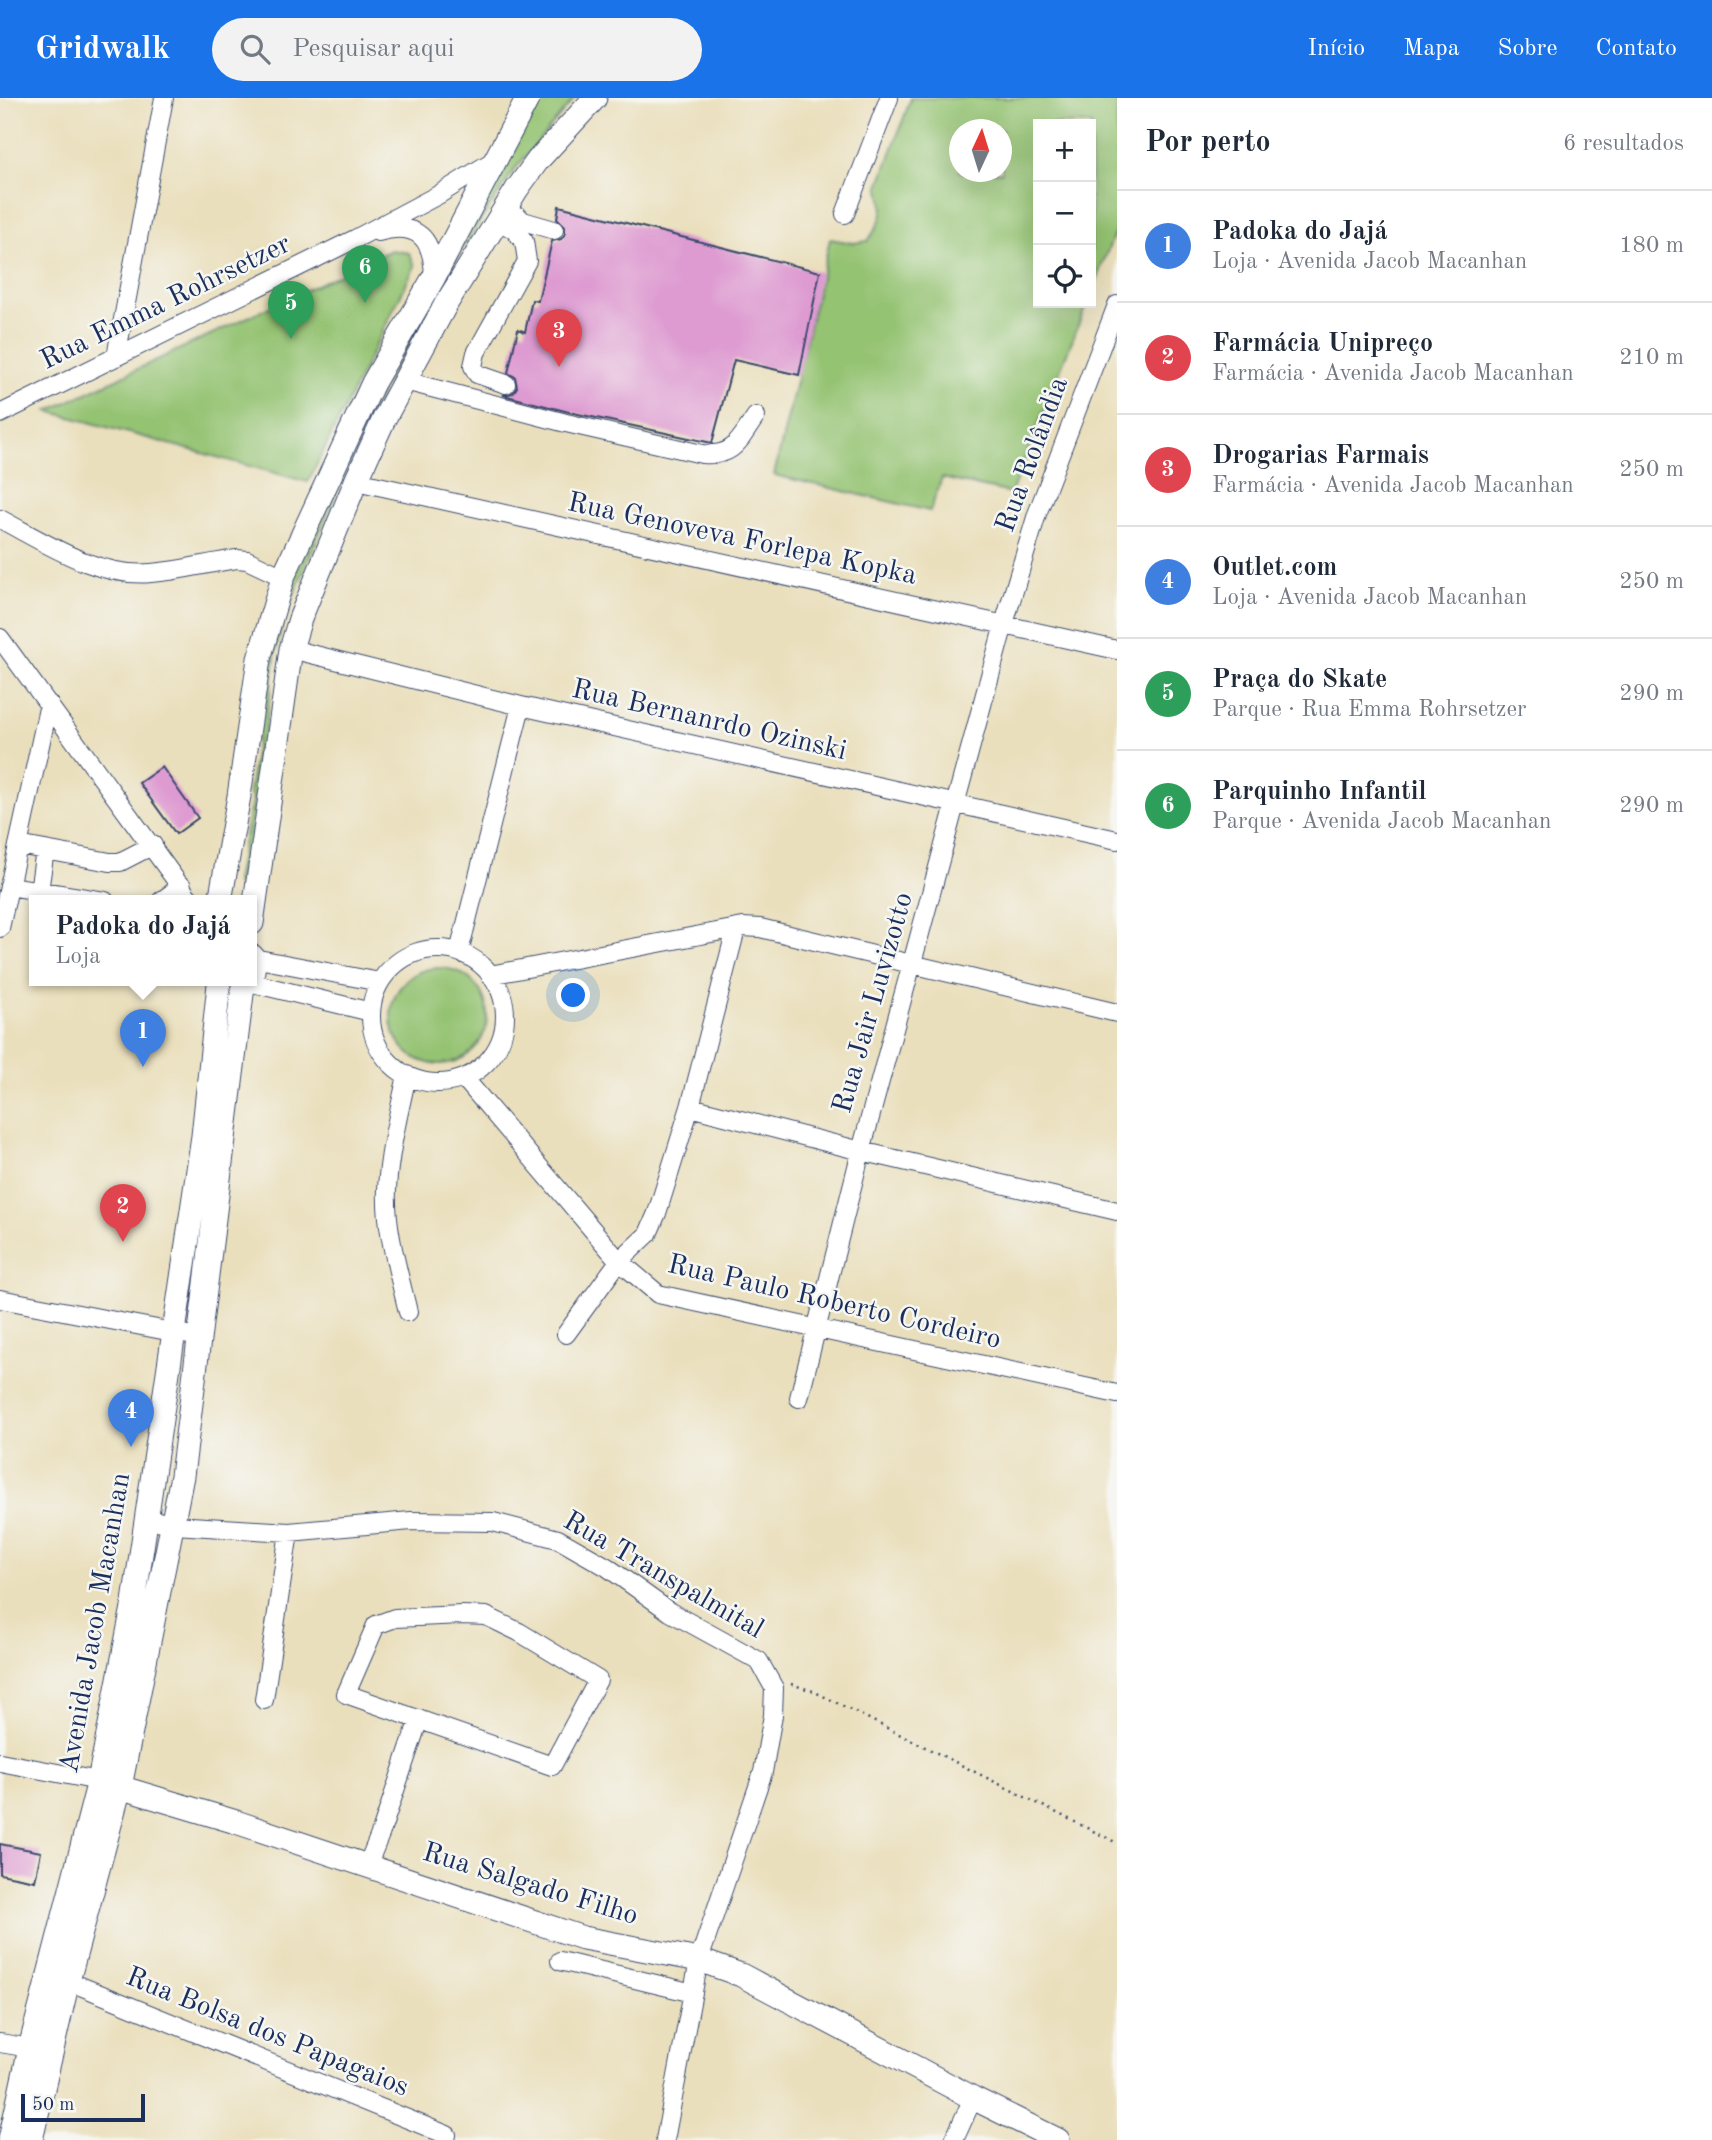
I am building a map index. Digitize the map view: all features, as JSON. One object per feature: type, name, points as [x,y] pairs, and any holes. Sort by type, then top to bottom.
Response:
[{"type":"main road","points":[[528,98],[434,277],[361,407],[283,577],[259,659],[239,796],[221,893],[257,894],[291,649],[300,619],[356,481],[446,304],[501,215],[538,160],[595,98]]},
{"type":"main road","name":"Avenida Jacob Macanhan","points":[[32,2140],[110,1784],[172,1333],[203,1136],[218,986]]},
{"type":"main road","name":"Avenida Jacob Macanhan","points":[[10,2140],[30,2048],[147,1659],[155,1607],[174,1525],[247,986]]},
{"type":"main road","name":"Rua Salgado Filho","points":[[110,1784],[236,1822],[583,1938],[699,1960],[741,1975],[1058,2140]]},
{"type":"street","points":[[116,357],[164,98]]},
{"type":"street","points":[[845,214],[889,98]]},
{"type":"street","name":"Rua Emma Rohrsetzer","points":[[0,414],[355,239],[438,195],[493,161]]},
{"type":"street","points":[[501,215],[518,216],[523,221],[554,230]]},
{"type":"street","points":[[501,215],[524,241],[527,261],[476,353],[473,366],[477,374],[506,384]]},
{"type":"street","name":"Rua Emma Rohrsetzer","points":[[355,239],[391,229],[414,231],[428,244],[434,277]]},
{"type":"street","name":"Rua Rolândia","points":[[1004,624],[1037,514],[1117,305]]},
{"type":"street","points":[[405,381],[566,423],[702,454],[715,455],[732,450],[756,416]]},
{"type":"street","name":"Rua Genoveva Forlepa Kopka","points":[[356,481],[1117,650]]},
{"type":"street","points":[[0,519],[89,564],[116,572],[150,574],[237,559],[247,560],[283,577]]},
{"type":"street","name":"Rua Jair Luvizotto","points":[[799,1398],[861,1151],[1004,624]]},
{"type":"street","points":[[0,638],[186,893]]},
{"type":"street","name":"Rua Bernanrdo Ozinski","points":[[291,649],[521,706],[1117,840]]},
{"type":"street","points":[[0,928],[49,704]]},
{"type":"street","points":[[458,953],[521,706]]},
{"type":"street","points":[[18,845],[110,862],[120,862],[152,845]]},
{"type":"street","points":[[39,891],[45,850]]},
{"type":"street","points":[[9,886],[65,895]]},
{"type":"street","points":[[491,975],[736,929],[760,928],[1117,1013]]},
{"type":"street","points":[[566,1334],[619,1261],[648,1234],[657,1213],[690,1107],[736,929]]},
{"type":"street","points":[[436,949],[458,953],[476,961],[491,975],[503,1002],[503,1033],[487,1062],[464,1078],[432,1083],[407,1075],[391,1064],[379,1049],[372,1031],[374,996],[380,982],[396,963],[414,954],[436,949]]},
{"type":"street","points":[[257,974],[380,982]]},
{"type":"street","points":[[257,976],[371,1012]]},
{"type":"street","points":[[407,1075],[387,1190],[392,1238],[408,1312]]},
{"type":"street","name":"Rua Paulo Roberto Cordeiro","points":[[464,1078],[619,1261],[658,1294],[1117,1394]]},
{"type":"street","points":[[690,1107],[861,1151],[1117,1211]]},
{"type":"street","points":[[0,1299],[199,1337]]},
{"type":"street","name":"Rua Transpalmital","points":[[146,1518],[174,1525],[289,1532],[411,1521],[493,1522],[558,1539],[607,1567],[670,1612],[759,1661],[774,1688],[773,1715],[763,1772],[699,1960],[665,2140]]},
{"type":"street","points":[[264,1700],[289,1532]]},
{"type":"street","points":[[486,1616],[519,1632],[597,1681],[552,1766],[419,1719],[346,1695],[376,1625],[395,1618],[486,1616]]},
{"type":"street","points":[[367,1866],[419,1719]]},
{"type":"street","name":"Rua Salgado Filho","points":[[0,1762],[110,1784]]},
{"type":"street","points":[[560,1961],[693,1993]]},
{"type":"street","name":"Rua Bolsa dos Papagaios","points":[[68,1981],[447,2135]]},
{"type":"street","points":[[0,2043],[30,2048]]},
{"type":"street","points":[[954,2140],[973,2098]]},
{"type":"path","points":[[768,1677],[813,1691],[1117,1843]]},
{"type":"green space","points":[[538,98],[575,98],[515,169],[462,249],[384,388],[353,453],[283,621],[276,651],[244,883],[240,888],[237,887],[276,622],[336,477]]},
{"type":"green space","points":[[911,98],[1117,98],[1117,227],[1096,280],[1096,119],[1033,119],[1033,308],[1085,308],[1011,493],[942,478],[930,511],[774,475],[830,239],[853,243],[868,241],[882,215],[883,202],[879,186]]},
{"type":"green space","points":[[391,250],[409,253],[415,266],[308,482],[48,411]]},
{"type":"green space","points":[[439,968],[457,972],[473,982],[483,998],[487,1016],[483,1034],[473,1050],[457,1060],[439,1064],[421,1060],[405,1050],[395,1034],[391,1016],[395,998],[405,982],[421,972]]},
{"type":"building","points":[[559,206],[820,272],[799,375],[734,360],[712,443],[503,395],[513,393],[517,387],[515,377],[508,373],[518,329],[525,332],[532,300],[538,301],[552,241],[561,239],[565,234],[565,227],[557,219]]},
{"type":"building","points":[[162,767],[198,818],[176,834],[139,783]]},
{"type":"building","points":[[0,1844],[41,1852],[35,1881],[0,1874]]},
{"type":"place","name":"Parquinho Infantil","points":[[365,303]]},
{"type":"place","name":"Praça do Skate","points":[[291,339]]},
{"type":"place","name":"Drogarias Farmais","points":[[559,367]]},
{"type":"place","name":"Padoka do Jajá","points":[[143,1067]]},
{"type":"place","name":"Farmácia Unipreço","points":[[123,1242]]},
{"type":"place","name":"Outlet.com","points":[[131,1447]]}]
